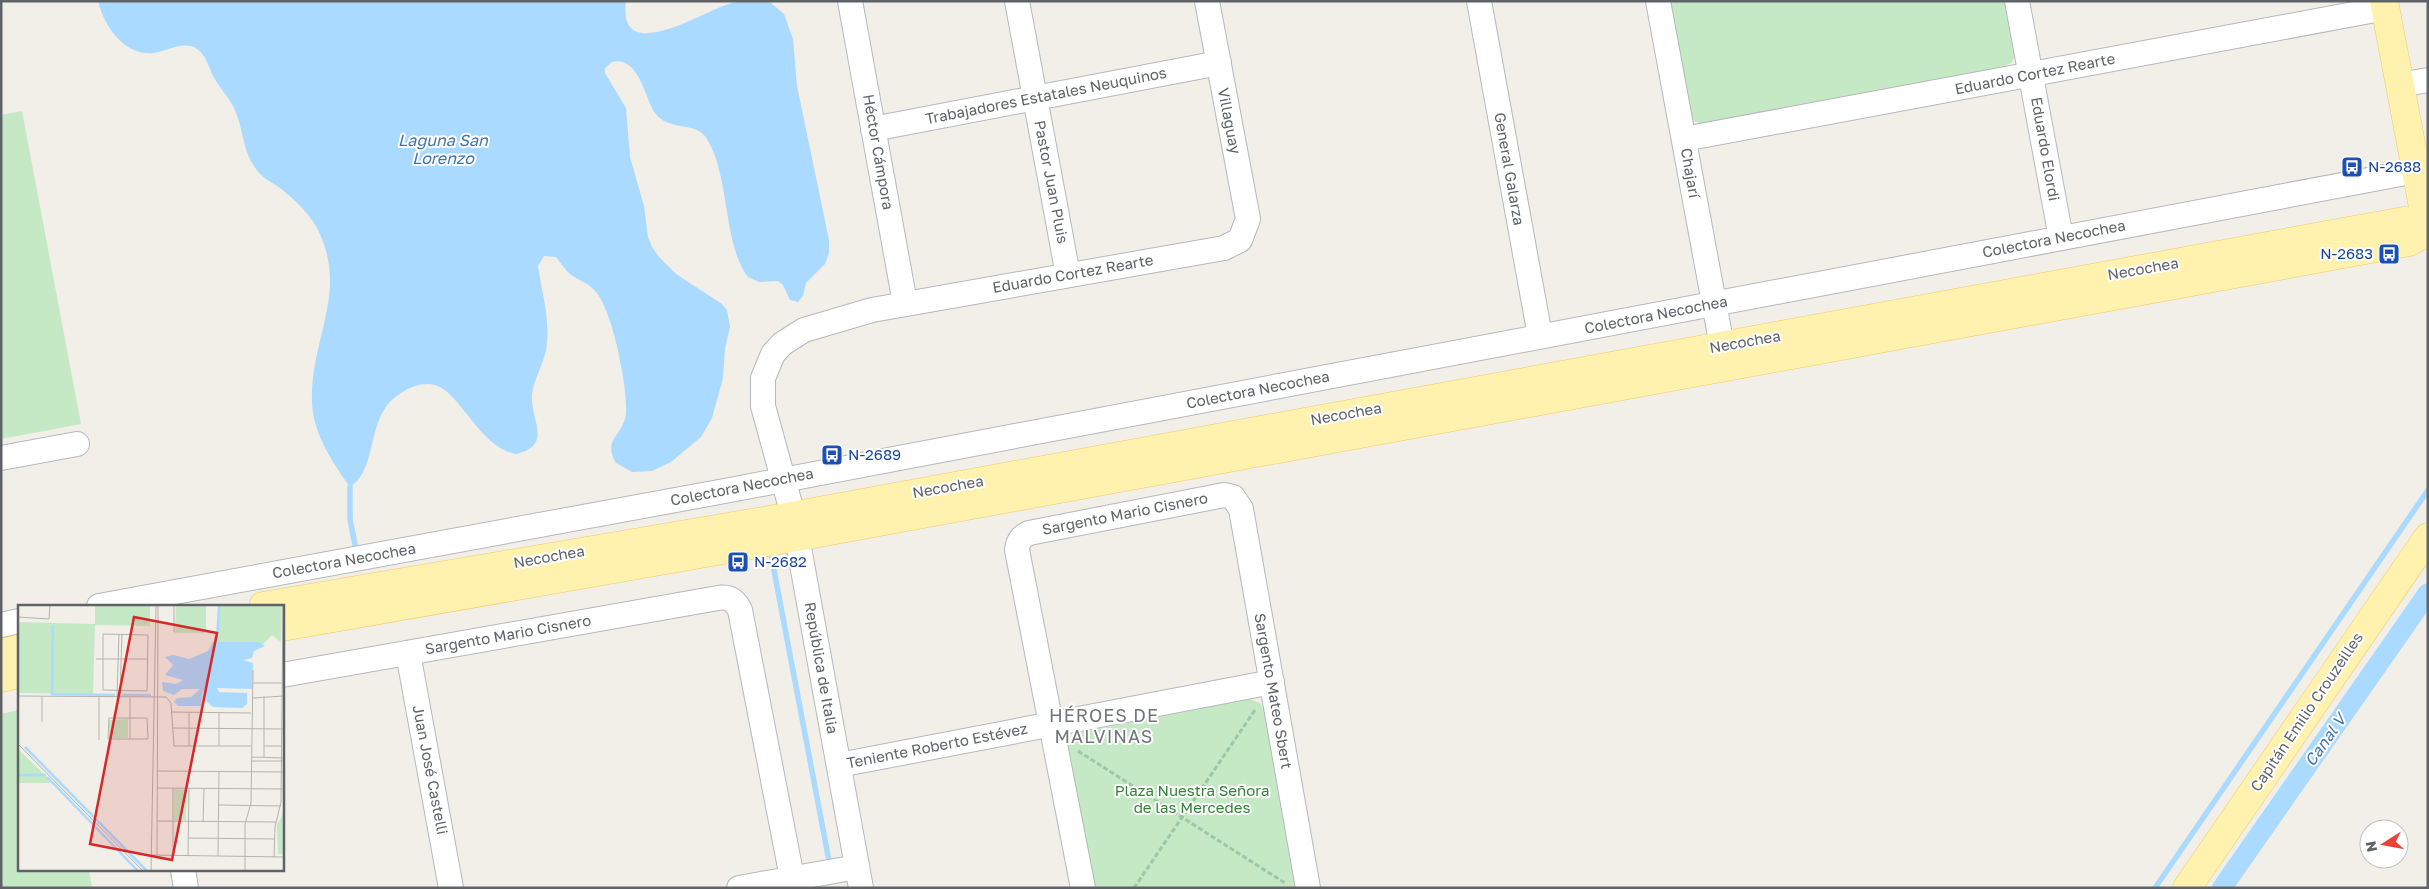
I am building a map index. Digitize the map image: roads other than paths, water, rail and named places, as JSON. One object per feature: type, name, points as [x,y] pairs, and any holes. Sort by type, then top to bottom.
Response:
[{"type":"main road","points":[[2385,5],[2427,228]]},
{"type":"main road","name":"Necochea","points":[[270,605],[795,526],[2409,242],[2422,236],[2427,228],[2416,222],[2404,221],[1722,346],[795,526],[284,627]]},
{"type":"main road","name":"Capitán Emilio Crouzeilles","points":[[2187,888],[2428,537]]},
{"type":"main road","points":[[1,653],[18,650]]},
{"type":"main road","points":[[1,678],[18,674]]},
{"type":"street","name":"Héctor Cámpora","points":[[850,1],[906,303]]},
{"type":"street","name":"Pastor Juan Pluis","points":[[1017,1],[1068,275]]},
{"type":"street","name":"Villaguay","points":[[1207,1],[1248,219],[1240,240]]},
{"type":"street","name":"General Galarza","points":[[1478,1],[1540,336]]},
{"type":"street","name":"Chajarí","points":[[1658,1],[1722,346]]},
{"type":"street","name":"Eduardo Elordi","points":[[2018,1],[2061,238]]},
{"type":"street","name":"Eduardo Cortez Rearte","points":[[1684,139],[2385,5]]},
{"type":"street","name":"Trabajadores Estatales Neuquinos","points":[[873,129],[1219,63]]},
{"type":"street","points":[[2400,85],[2428,80]]},
{"type":"street","name":"Colectora Necochea","points":[[104,605],[2416,171]]},
{"type":"street","name":"Eduardo Cortez Rearte","points":[[783,479],[766,419],[762,392],[765,372],[773,354],[782,344],[804,330],[841,317],[906,303],[1224,248],[1240,240]]},
{"type":"street","points":[[1,458],[77,444]]},
{"type":"street","name":"República de Italia","points":[[783,479],[795,526],[859,878]]},
{"type":"street","name":"Sargento Mario Cisnero","points":[[1051,725],[1017,550],[1020,539],[1029,533],[1219,495],[1233,498]]},
{"type":"street","name":"Sargento Mateo Sbert","points":[[1233,498],[1241,509],[1308,888]]},
{"type":"street","name":"Sargento Mario Cisnero","points":[[284,675],[723,597],[734,601],[740,610],[793,884]]},
{"type":"street","points":[[1,624],[18,621]]},
{"type":"street","name":"Juan José Castelli","points":[[408,653],[451,888]]},
{"type":"street","name":"Teniente Roberto Estévez","points":[[839,766],[1272,682]]},
{"type":"street","points":[[1051,725],[1083,888]]},
{"type":"street","points":[[183,872],[186,888]]},
{"type":"street","points":[[738,888],[859,878]]},
{"type":"water","name":"Laguna San Lorenzo","points":[[98,1],[626,1],[627,21],[635,31],[649,33],[666,30],[732,3],[762,1],[771,3],[784,14],[793,39],[797,86],[829,240],[829,253],[825,264],[806,283],[803,296],[798,302],[790,300],[783,285],[778,281],[759,282],[748,277],[734,247],[720,172],[707,139],[696,130],[668,123],[661,119],[651,107],[635,71],[629,65],[621,62],[612,62],[605,68],[605,73],[626,108],[630,157],[644,206],[648,237],[652,247],[676,274],[722,304],[727,310],[730,327],[725,348],[723,378],[712,418],[701,437],[671,462],[652,471],[632,472],[616,463],[611,448],[624,421],[626,402],[622,370],[608,316],[602,302],[593,289],[571,275],[556,257],[544,256],[538,266],[547,318],[547,339],[545,356],[532,394],[532,404],[538,430],[534,444],[528,450],[516,454],[502,449],[479,429],[449,394],[439,387],[429,384],[418,385],[404,391],[389,403],[377,427],[365,467],[359,478],[350,487],[325,447],[313,414],[313,379],[326,317],[330,276],[327,255],[319,232],[309,216],[295,200],[257,171],[247,152],[233,106],[214,78],[203,54],[187,46],[154,53],[143,53],[133,50],[117,38],[110,29]]},
{"type":"waterway","points":[[350,487],[350,519],[355,545]]},
{"type":"waterway","points":[[2155,888],[2428,490]]},
{"type":"waterway","points":[[770,549],[829,861]]},
{"type":"waterway","name":"Canal V","points":[[2222,888],[2428,593]]},
{"type":"place","name":"N-2688","points":[[2352,167]]},
{"type":"place","name":"N-2683","points":[[2389,254]]},
{"type":"place","name":"N-2689","points":[[832,455]]},
{"type":"place","name":"N-2682","points":[[738,562]]},
{"type":"district","name":"HÉROES DE MALVINAS","points":[[1104,726]]},
{"type":"park label","name":"Plaza Nuestra Señora de las Mercedes","points":[[1192,800]]}]
